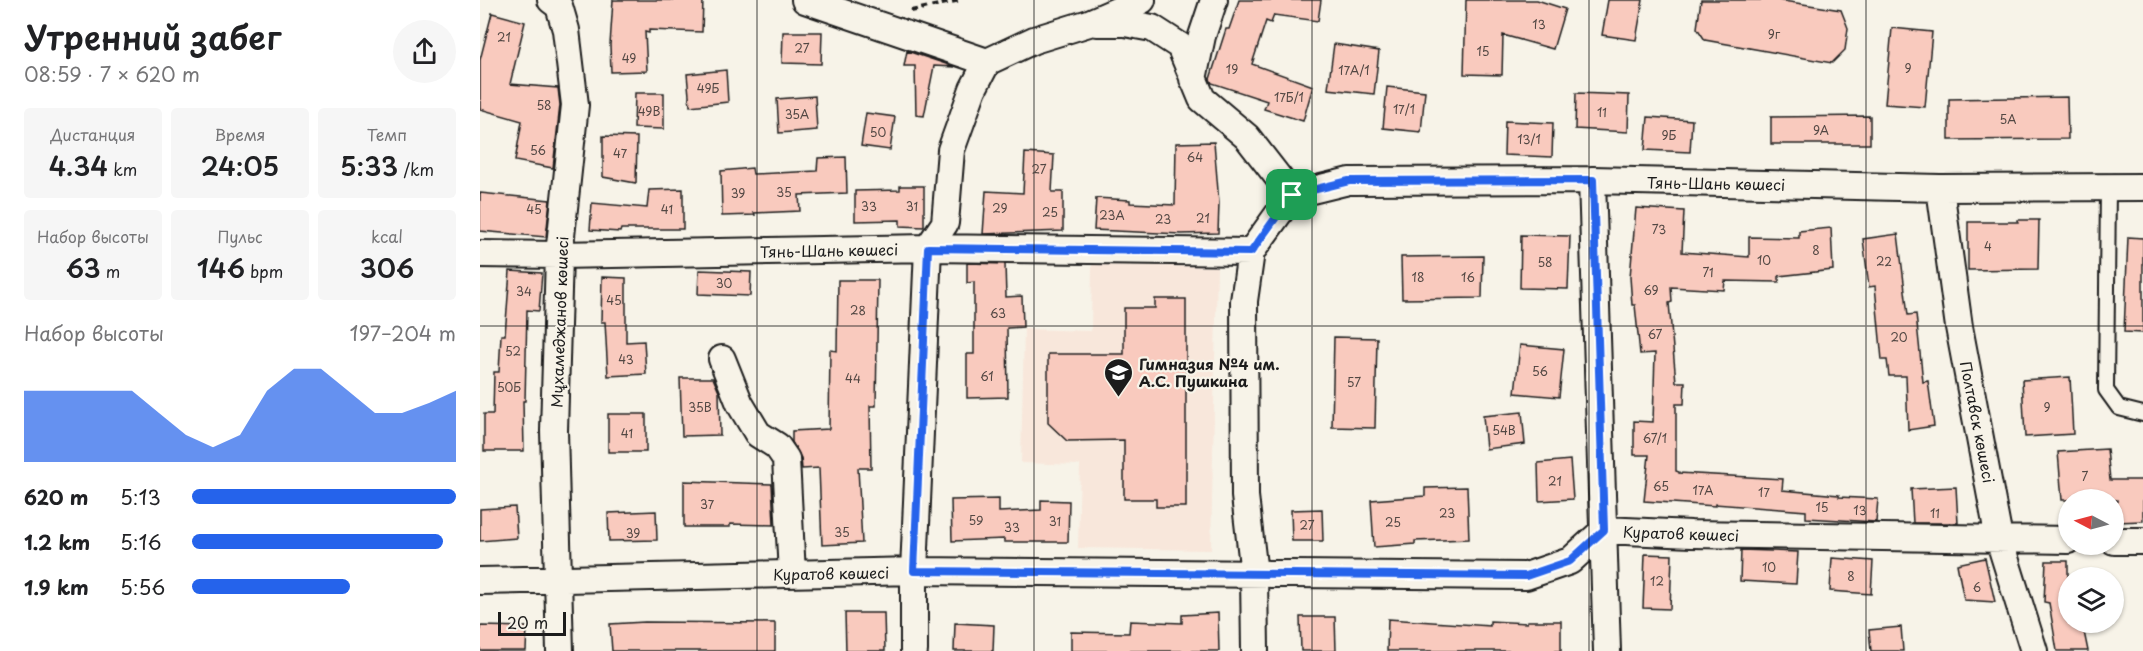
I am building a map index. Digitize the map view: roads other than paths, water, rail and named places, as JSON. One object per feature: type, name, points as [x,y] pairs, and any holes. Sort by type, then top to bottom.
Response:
[{"type":"street","points":[[805,0],[987,62]]},
{"type":"street","points":[[914,651],[914,571],[928,248],[945,223],[951,150],[973,89],[987,62],[1034,40],[1089,23],[1142,0]]},
{"type":"street","points":[[1192,80],[1202,36],[1214,0]]},
{"type":"street","name":"Мұхамеджанов көшесі","points":[[560,2],[566,30],[575,105],[559,255],[554,430],[560,651]]},
{"type":"street","points":[[1089,23],[1125,23],[1152,28],[1180,46],[1192,80],[1202,99],[1247,137],[1292,195],[1251,252],[1244,301],[1245,496],[1254,574],[1255,651]]},
{"type":"street","points":[[1593,180],[1607,651]]},
{"type":"street","name":"Тянь-Шань көшесі","points":[[1292,195],[1349,181],[1593,180],[1940,188],[2143,187]]},
{"type":"street","name":"Полтавск көшесі","points":[[1940,188],[1959,327],[1999,539],[2034,651]]},
{"type":"street","name":"Тянь-Шань көшесі","points":[[480,254],[559,255],[928,248],[1251,252]]},
{"type":"street","points":[[722,359],[740,404],[758,434],[777,446],[786,459],[792,574]]},
{"type":"street","name":"Куратов көшесі","points":[[480,581],[914,571],[1526,576],[1570,561],[1604,530],[2058,540]]},
{"type":"street","points":[[2124,541],[2143,542]]},
{"type":"lane","points":[[2108,187],[2106,390],[2119,408],[2143,414]]},
{"type":"place","name":"Гимназия №4 им. А.С. Пушкина","points":[[1118,398]]}]
